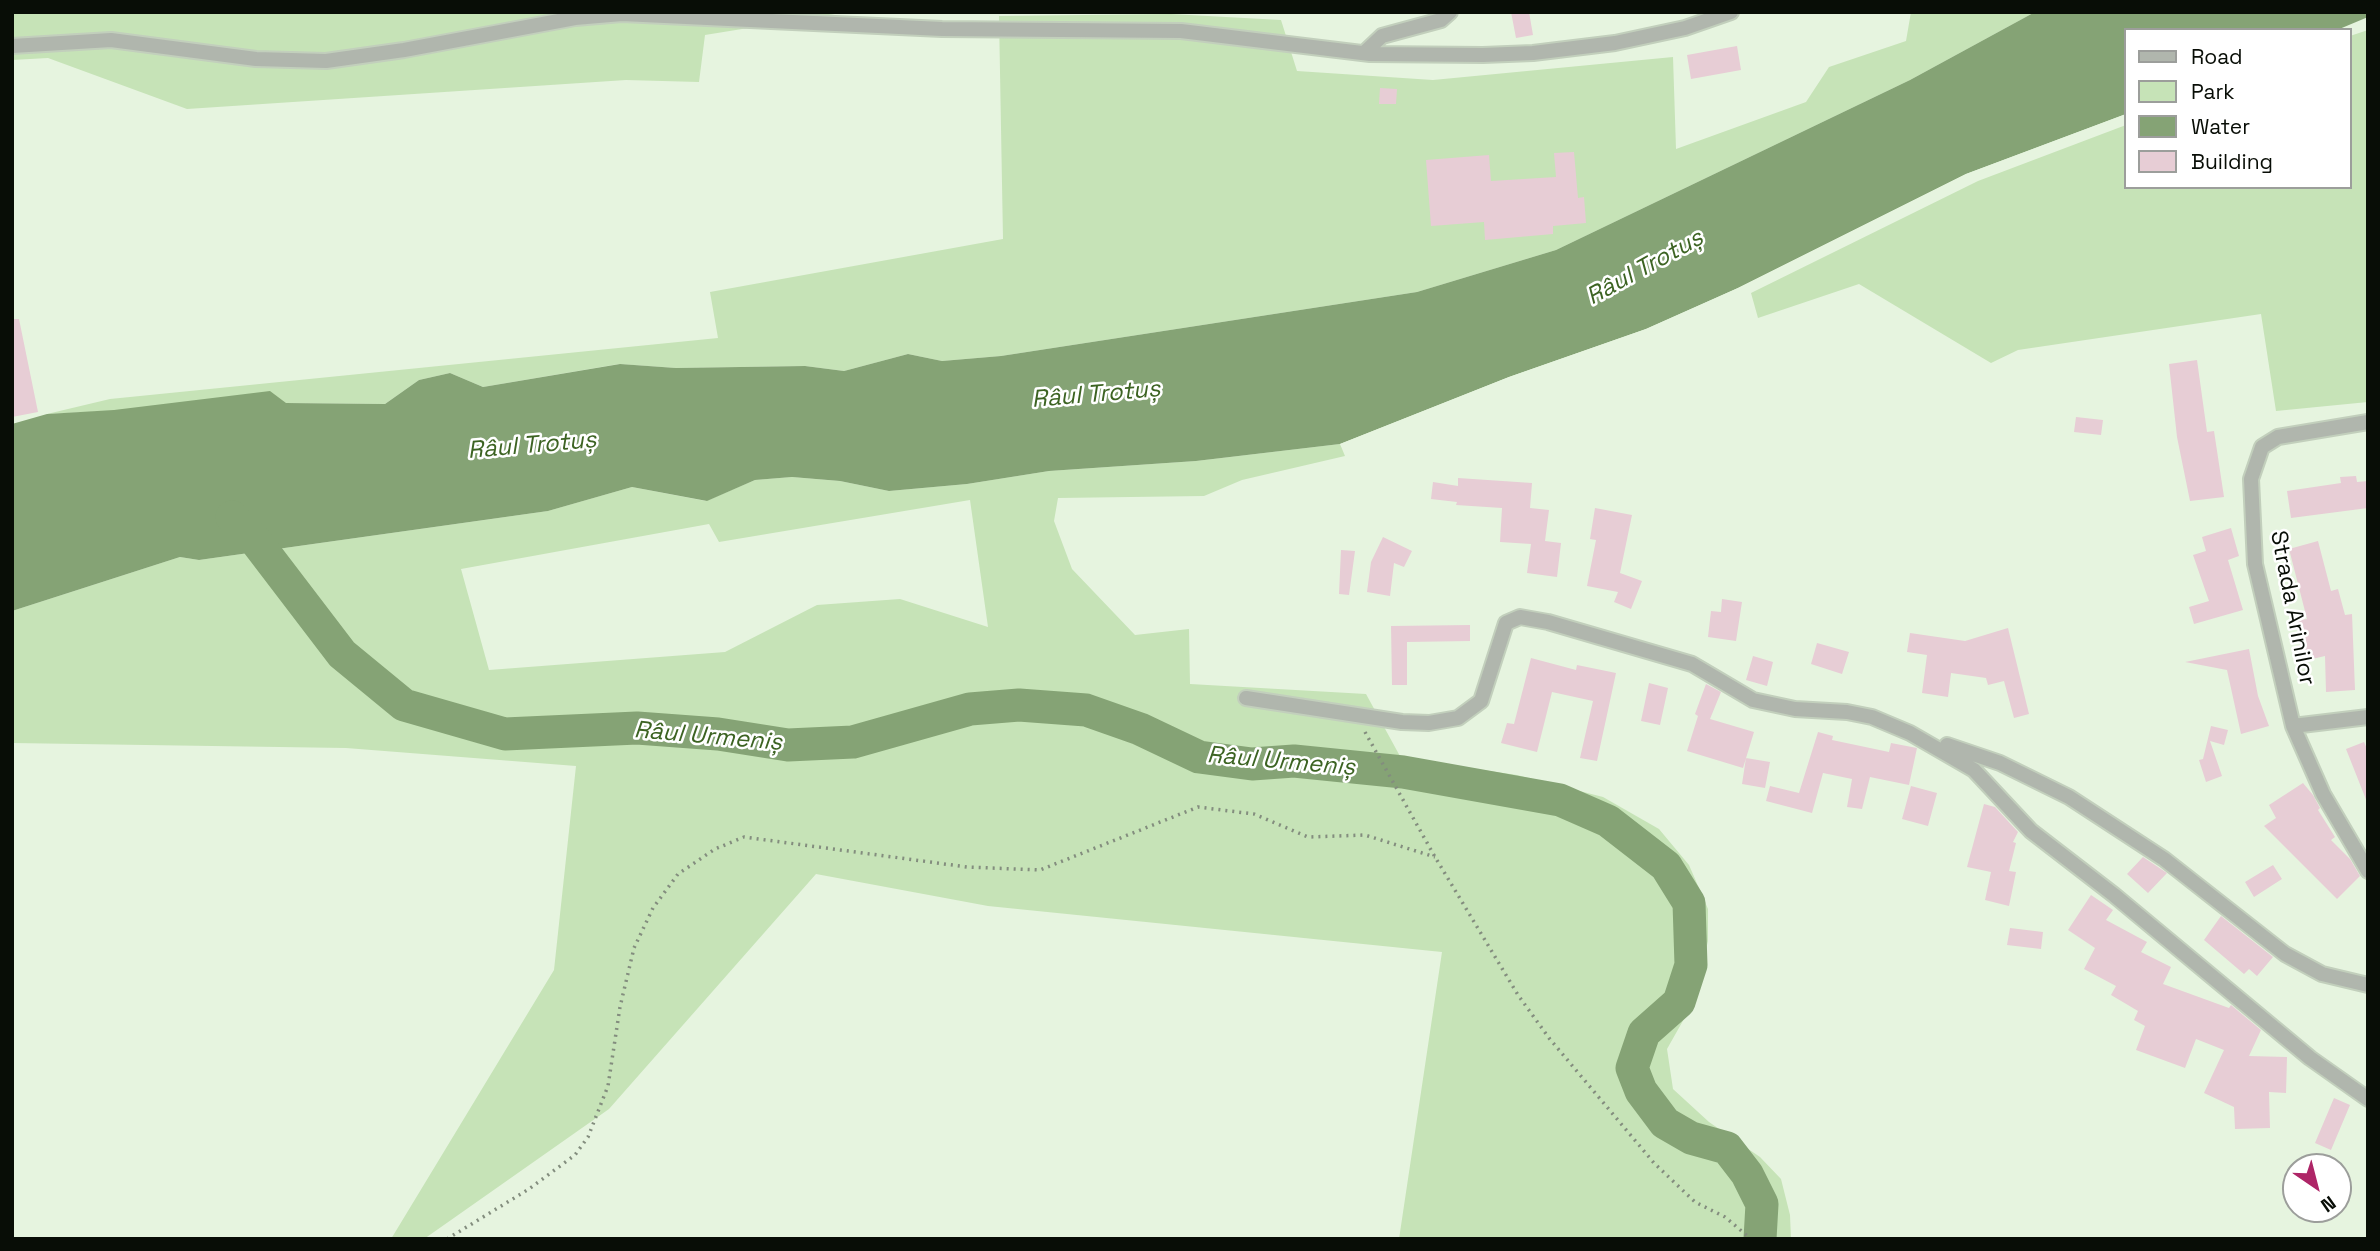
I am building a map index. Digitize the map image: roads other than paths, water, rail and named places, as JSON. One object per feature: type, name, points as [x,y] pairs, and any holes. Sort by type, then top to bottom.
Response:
[{"type":"street","points":[[1364,53],[1382,36],[1441,20],[1450,12]]},
{"type":"street","points":[[12,46],[111,40],[256,59],[326,61],[404,50],[575,18],[631,14],[942,29],[1181,31],[1364,53],[1483,54],[1582,49],[1648,37],[1731,12]]},
{"type":"street","name":"Strada Arinilor","points":[[2368,422],[2278,437],[2262,447],[2251,479],[2256,564],[2293,726],[2323,794],[2368,872]]},
{"type":"street","points":[[1246,698],[1402,722],[1429,723],[1458,718],[1480,701],[1506,623],[1514,617],[1548,622],[1692,664],[1752,700],[1795,709],[1847,712],[1872,717],[1910,733],[2000,763],[2069,797],[2164,859],[2284,954],[2322,974],[2368,985]]},
{"type":"street","points":[[2293,726],[2368,717]]},
{"type":"street","points":[[1910,733],[1974,770],[2031,831],[2114,895],[2310,1058],[2368,1099]]},
{"type":"water","name":"Râul Trotuș","points":[[2035,12],[2368,12],[2368,17],[2342,28],[2124,28],[2124,115],[1966,174],[1738,288],[1646,329],[1509,377],[1340,444],[1196,461],[1049,471],[967,484],[889,491],[840,481],[792,477],[755,480],[707,501],[632,487],[548,511],[199,560],[180,557],[12,611],[12,424],[47,414],[114,410],[270,391],[286,403],[385,404],[419,380],[450,373],[483,387],[620,364],[676,368],[805,366],[844,371],[908,354],[942,361],[1001,356],[1417,292],[1556,250],[1910,80]]},
{"type":"waterway","name":"Râul Urmeniș","points":[[232,517],[255,540],[342,654],[404,705],[505,734],[637,728],[718,734],[788,745],[853,742],[970,709],[1019,705],[1086,710],[1140,729],[1199,757],[1252,764],[1294,761],[1403,772],[1560,800],[1608,821],[1666,866],[1689,903],[1691,965],[1679,1002],[1644,1033],[1632,1068],[1641,1091],[1665,1123],[1691,1138],[1727,1148],[1747,1174],[1762,1204],[1760,1239]]}]
